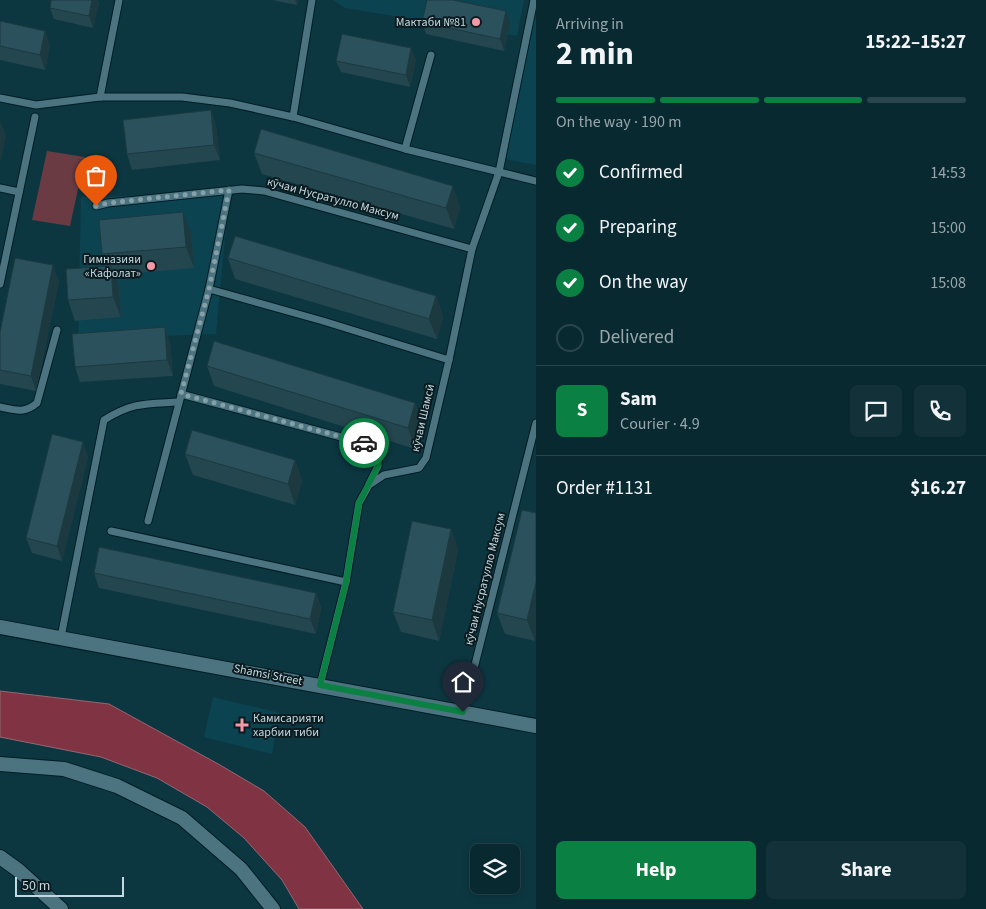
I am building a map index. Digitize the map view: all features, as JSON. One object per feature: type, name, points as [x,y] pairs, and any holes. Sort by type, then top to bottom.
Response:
[{"type":"street","name":"Shamsi Street","points":[[0,626],[536,726]]},
{"type":"street","points":[[0,764],[64,769],[117,786],[182,818],[241,869],[273,909]]},
{"type":"street","points":[[0,857],[62,909]]},
{"type":"lane","points":[[100,97],[119,0]]},
{"type":"lane","points":[[293,117],[312,0]]},
{"type":"lane","points":[[209,289],[323,321],[448,360],[472,249],[499,172],[534,0]]},
{"type":"lane","points":[[405,149],[431,55]]},
{"type":"lane","points":[[0,98],[36,105],[100,97],[182,98],[230,103],[293,117],[405,149],[536,181]]},
{"type":"lane","points":[[0,284],[35,117]]},
{"type":"lane","points":[[0,188],[19,192]]},
{"type":"lane","points":[[148,521],[209,289],[229,190]]},
{"type":"lane","name":"кӯчаи Нусратулло Максум","points":[[96,206],[108,203],[229,190],[264,191],[472,249]]},
{"type":"lane","points":[[0,407],[29,410],[37,403],[57,330]]},
{"type":"lane","name":"кӯчаи Шамсӣ","points":[[369,485],[384,475],[419,468],[426,458],[448,360]]},
{"type":"lane","points":[[181,394],[371,445],[378,453],[378,466],[359,503],[346,582],[320,685]]},
{"type":"lane","points":[[61,637],[104,420],[120,410],[136,404],[178,402]]},
{"type":"lane","name":"кӯчаи Нусратулло Максум","points":[[463,712],[536,423]]},
{"type":"lane","points":[[111,531],[346,582]]},
{"type":"shaded area","name":"Мактаби №81","points":[[333,0],[524,0],[517,36],[345,8]]},
{"type":"shaded area","points":[[536,5],[536,165],[506,159]]},
{"type":"shaded area","points":[[47,151],[85,157],[70,226],[32,220]]},
{"type":"shaded area","name":"Гимназияи «Кафолат»","points":[[229,193],[216,334],[78,339],[81,197]]},
{"type":"shaded area","points":[[0,691],[109,704],[264,791],[305,827],[363,909],[299,909],[282,880],[244,838],[207,807],[157,778],[101,757],[0,737]]},
{"type":"shaded area","name":"Камисарияти харбии тиби","points":[[213,697],[280,713],[272,754],[204,737]]},
{"type":"building","points":[[51,0],[92,0],[89,16],[50,8]]},
{"type":"building","points":[[427,0],[453,0],[506,11],[500,39],[422,22]]},
{"type":"building","points":[[0,21],[45,31],[40,55],[0,46]]},
{"type":"building","points":[[342,34],[411,48],[406,75],[336,61]]},
{"type":"building","points":[[211,110],[214,145],[127,154],[123,120]]},
{"type":"building","points":[[261,129],[453,186],[446,208],[254,153]]},
{"type":"building","points":[[183,212],[186,247],[102,254],[99,220]]},
{"type":"building","points":[[235,236],[436,296],[429,319],[228,258]]},
{"type":"building","points":[[15,258],[53,265],[31,376],[0,370],[0,332]]},
{"type":"building","points":[[111,266],[113,297],[68,300],[66,269]]},
{"type":"building","points":[[165,327],[167,360],[75,367],[72,334]]},
{"type":"building","points":[[214,341],[415,403],[408,428],[207,366]]},
{"type":"building","points":[[192,430],[295,460],[288,484],[185,454]]},
{"type":"building","points":[[52,434],[83,442],[57,546],[26,538]]},
{"type":"building","points":[[522,510],[536,513],[536,582],[527,620],[497,613]]},
{"type":"building","points":[[412,521],[451,529],[432,620],[393,612]]},
{"type":"building","points":[[99,547],[316,593],[310,619],[94,573]]},
{"type":"way so far","points":[[96,206],[108,203],[229,190],[209,289],[181,394],[364,443]]},
{"type":"place","name":"Мактаби №81","points":[[476,22]]},
{"type":"place","name":"Гимназияи «Кафолат»","points":[[151,266]]},
{"type":"place","name":"Камисарияти харбии тиби","points":[[242,725]]},
{"type":"route","points":[[364,443],[371,445],[378,453],[378,466],[359,503],[346,582],[320,685],[463,712]]}]
